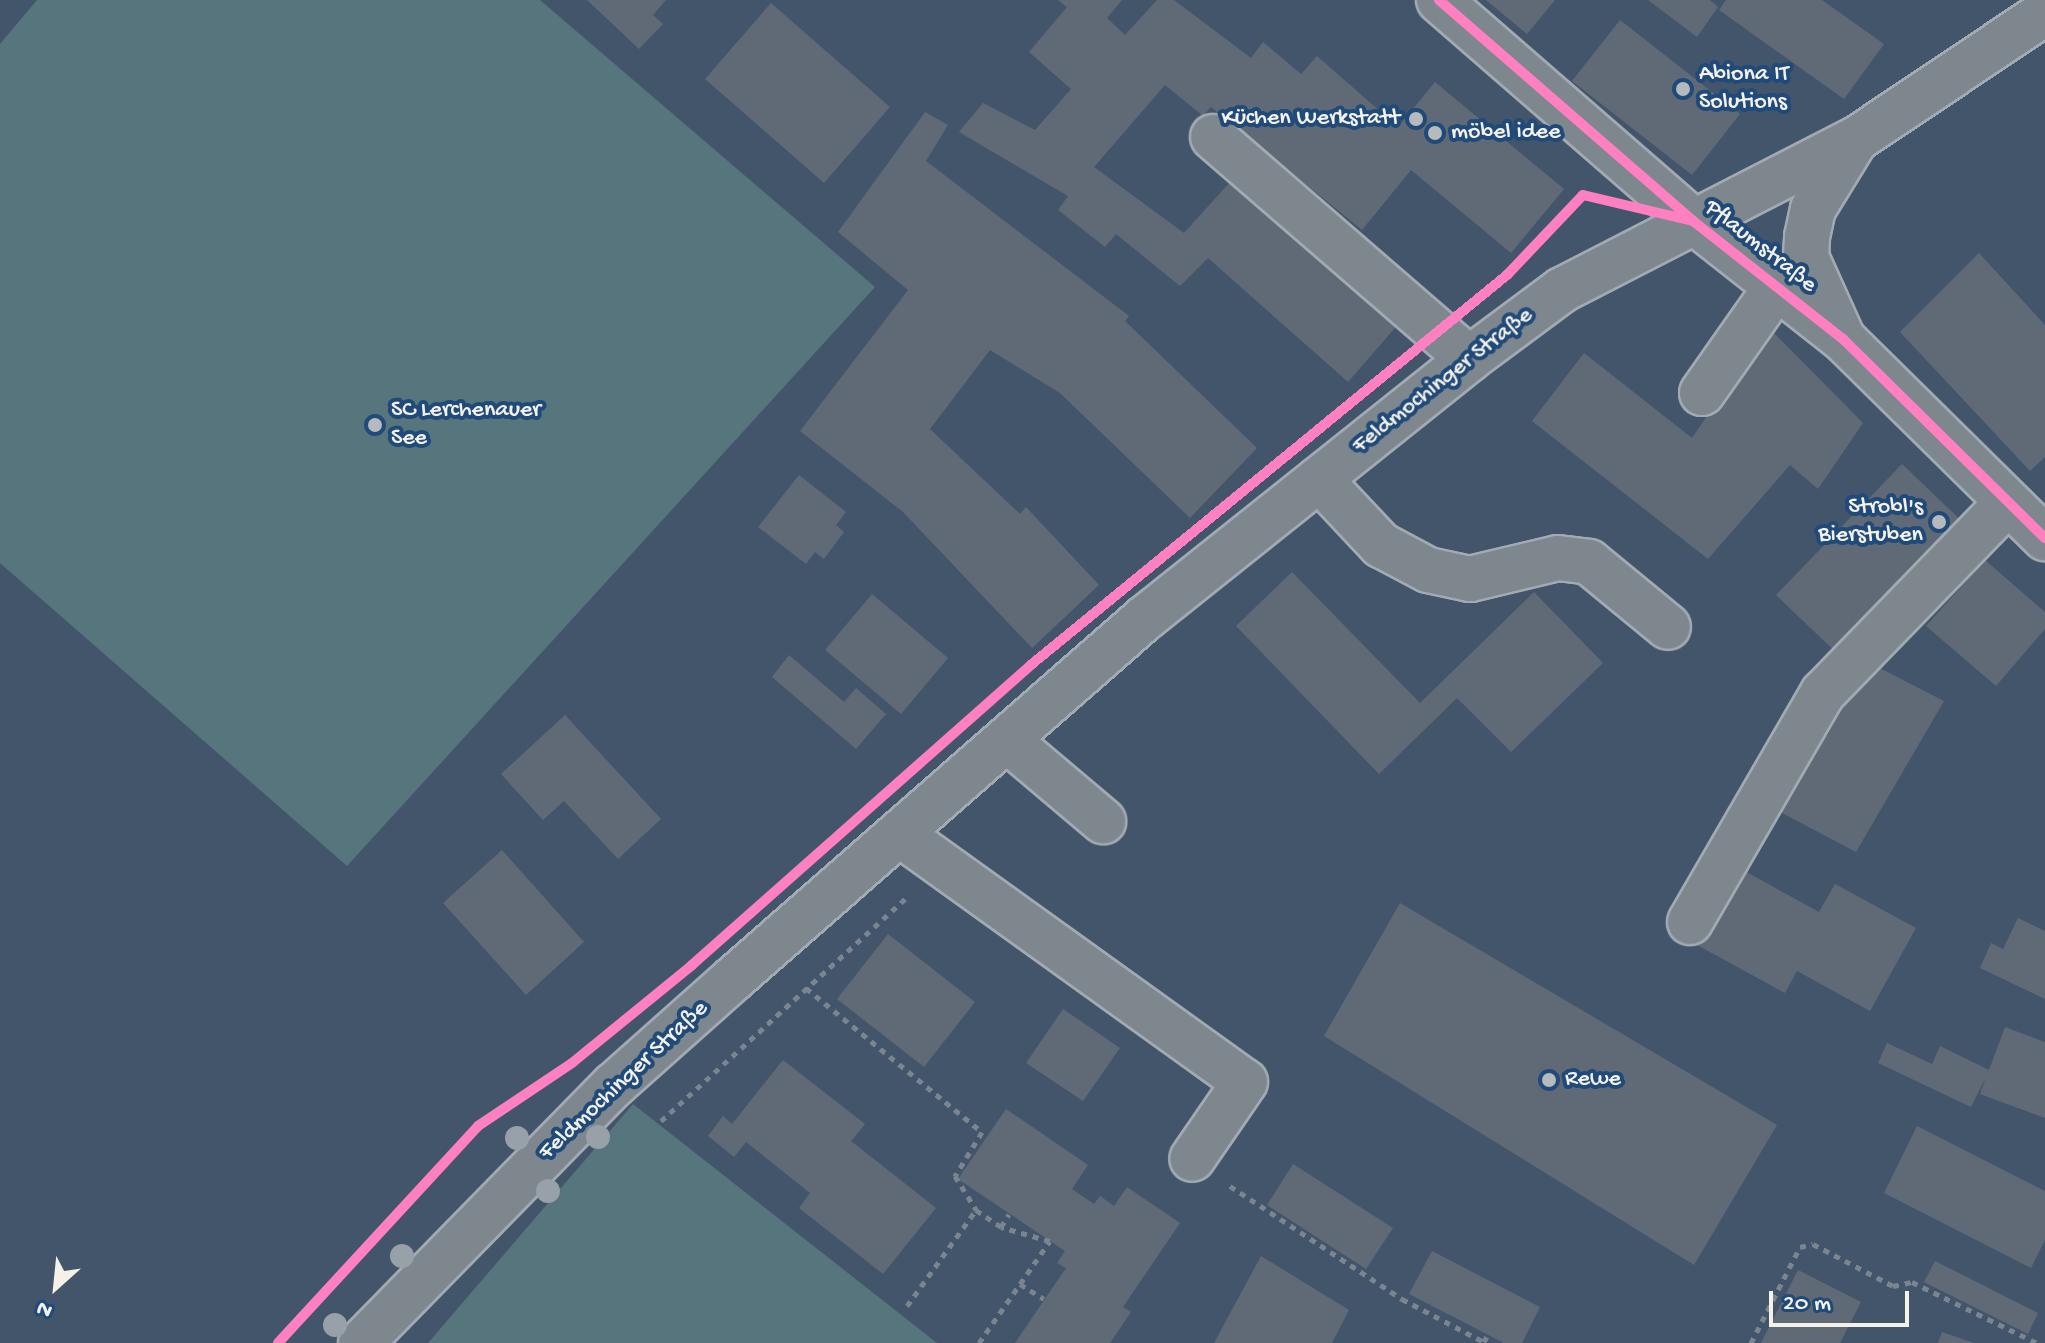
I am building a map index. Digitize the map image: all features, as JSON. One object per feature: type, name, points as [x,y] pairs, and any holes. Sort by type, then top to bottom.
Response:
[{"type":"main road","name":"Pflaumstraße","points":[[1439,0],[1693,221],[1843,339],[2006,504],[2045,538]]},
{"type":"main road","name":"Feldmochinger Straße","points":[[361,1343],[614,1085],[1007,740],[1319,479],[1469,359],[1562,290],[1858,138],[2045,13]]},
{"type":"main road","points":[[1213,137],[1469,359]]},
{"type":"main road","points":[[1843,339],[1806,257],[1807,237],[1813,209],[1858,138]]},
{"type":"main road","points":[[1702,393],[1778,285]]},
{"type":"main road","points":[[1319,479],[1381,545],[1428,570],[1470,579],[1558,558],[1589,562],[1668,627]]},
{"type":"main road","points":[[1690,922],[1823,693],[2006,504]]},
{"type":"main road","points":[[1007,740],[1103,821]]},
{"type":"main road","points":[[901,835],[1245,1082],[1192,1159]]},
{"type":"path","points":[[661,1121],[942,866]]},
{"type":"path","points":[[806,988],[982,1132],[955,1176],[976,1210],[1001,1227],[1050,1241],[979,1343]]},
{"type":"path","points":[[1192,1159],[1336,1259],[1449,1325],[1484,1342],[1488,1334]]},
{"type":"path","points":[[907,1306],[976,1210]]},
{"type":"path","points":[[1001,1227],[1009,1214]]},
{"type":"path","points":[[1290,1229],[1294,1223]]},
{"type":"path","points":[[1301,1237],[1306,1230]]},
{"type":"path","points":[[1751,1343],[1800,1247],[1813,1244],[1893,1286],[1912,1282],[2037,1343]]},
{"type":"path","points":[[1336,1259],[1340,1252]]},
{"type":"path","points":[[1020,1284],[1044,1299]]},
{"type":"path","points":[[1436,1317],[1439,1310]]},
{"type":"path","points":[[1449,1325],[1453,1317]]},
{"type":"green space","name":"SC Lerchenauer See","points":[[37,0],[540,0],[875,287],[347,866],[0,563],[0,44]]},
{"type":"green space","points":[[633,1104],[937,1343],[428,1343]]},
{"type":"building","points":[[587,0],[666,0],[653,15],[663,24],[639,49]]},
{"type":"building","points":[[1058,0],[1122,0],[1107,18],[1125,35],[1157,0],[1174,0],[1251,58],[1263,42],[1301,74],[1317,56],[1398,127],[1435,82],[1564,189],[1511,253],[1411,170],[1362,230],[1211,107],[1203,116],[1165,85],[1094,167],[1184,233],[1231,181],[1401,321],[1348,382],[1208,258],[1180,286],[1116,234],[1105,247],[1058,210],[1068,196],[959,132],[983,103],[1035,130],[1071,89],[1029,52],[1067,7]]},
{"type":"building","points":[[1486,0],[1555,0],[1527,34]]},
{"type":"building","points":[[1648,0],[1710,0],[1718,7],[1697,37]]},
{"type":"building","points":[[1726,0],[1822,0],[1884,44],[1844,99],[1719,10]]},
{"type":"building","points":[[771,3],[890,107],[824,183],[705,79]]},
{"type":"building","points":[[1620,20],[1740,114],[1692,175],[1572,81]]},
{"type":"building","points":[[925,112],[948,125],[926,161],[1129,316],[1125,321],[1257,448],[1190,518],[1060,393],[990,350],[930,429],[1020,514],[1026,507],[1099,585],[1032,648],[903,512],[800,431],[908,290],[838,232]]},
{"type":"building","points":[[1979,253],[2045,325],[2045,457],[2030,471],[1900,332]]},
{"type":"building","points":[[1768,327],[1863,423],[1818,489],[1790,465],[1708,559],[1532,421],[1584,353],[1692,438]]},
{"type":"building","points":[[1902,464],[1968,527],[1842,658],[1776,595]]},
{"type":"building","points":[[799,475],[846,512],[836,525],[844,532],[824,559],[815,552],[806,564],[758,527]]},
{"type":"building","points":[[1985,560],[2045,612],[2045,629],[1996,686],[1926,626]]},
{"type":"building","points":[[1292,572],[1420,703],[1534,592],[1603,663],[1511,752],[1457,698],[1379,774],[1236,626]]},
{"type":"building","points":[[872,594],[948,658],[901,714],[825,650]]},
{"type":"building","points":[[789,655],[844,702],[856,688],[886,714],[856,749],[772,677]]},
{"type":"building","points":[[1866,661],[1944,701],[1856,852],[1773,808],[1814,729],[1827,736]]},
{"type":"building","points":[[565,715],[661,819],[618,859],[564,801],[543,820],[501,774]]},
{"type":"building","points":[[502,850],[584,942],[526,995],[443,903]]},
{"type":"building","points":[[1739,868],[1819,912],[1835,884],[1916,928],[1870,1011],[1797,971],[1785,993],[1697,945]]},
{"type":"building","name":"Rewe","points":[[1400,903],[1777,1125],[1694,1265],[1324,1036]]},
{"type":"building","points":[[2018,918],[2045,931],[2045,999],[1980,968],[1991,943],[2003,949]]},
{"type":"building","points":[[888,934],[975,1002],[924,1067],[837,999]]},
{"type":"building","points":[[1063,1009],[1120,1048],[1083,1101],[1026,1063]]},
{"type":"building","points":[[2005,1027],[2045,1042],[2045,1118],[1980,1094],[1986,1077],[1971,1107],[1878,1063],[1887,1043],[1932,1064],[1940,1046],[1989,1070]]},
{"type":"building","points":[[783,1060],[865,1124],[851,1141],[936,1208],[883,1274],[799,1208],[810,1193],[746,1142],[734,1157],[708,1136],[723,1116],[732,1124]]},
{"type":"building","points":[[1006,1109],[1088,1165],[1072,1189],[1094,1204],[1100,1196],[1114,1206],[1127,1187],[1180,1223],[1123,1307],[1131,1312],[1110,1343],[1015,1343],[1066,1268],[1057,1263],[1065,1251],[958,1179]]},
{"type":"building","points":[[1917,1126],[2045,1191],[2045,1240],[2031,1268],[1884,1193]]},
{"type":"building","points":[[1293,1164],[1393,1228],[1366,1269],[1267,1205]]},
{"type":"building","points":[[1432,1251],[1540,1307],[1522,1343],[1504,1343],[1409,1294]]},
{"type":"building","points":[[1261,1256],[1349,1310],[1332,1343],[1214,1343]]},
{"type":"building","points":[[1935,1261],[2038,1313],[2028,1334],[1924,1282]]},
{"type":"building","points":[[1798,1270],[1861,1302],[1840,1343],[1761,1343]]},
{"type":"building","points":[[1942,1332],[1974,1343],[1938,1343]]},
{"type":"cycle path","points":[[1439,0],[1693,221],[1843,339],[2045,538]]},
{"type":"cycle path","points":[[278,1343],[478,1126],[572,1063],[692,965],[1032,664],[1507,275],[1583,195],[1693,221]]},
{"type":"place","name":"Abiona IT Solutions","points":[[1683,89]]},
{"type":"place","name":"Küchen Werkstatt","points":[[1416,119]]},
{"type":"place","name":"möbel idee","points":[[1435,133]]},
{"type":"place","name":"SC Lerchenauer See","points":[[375,425]]},
{"type":"place","name":"Strobl's Bierstuben","points":[[1939,522]]},
{"type":"place","name":"Rewe","points":[[1549,1080]]}]
